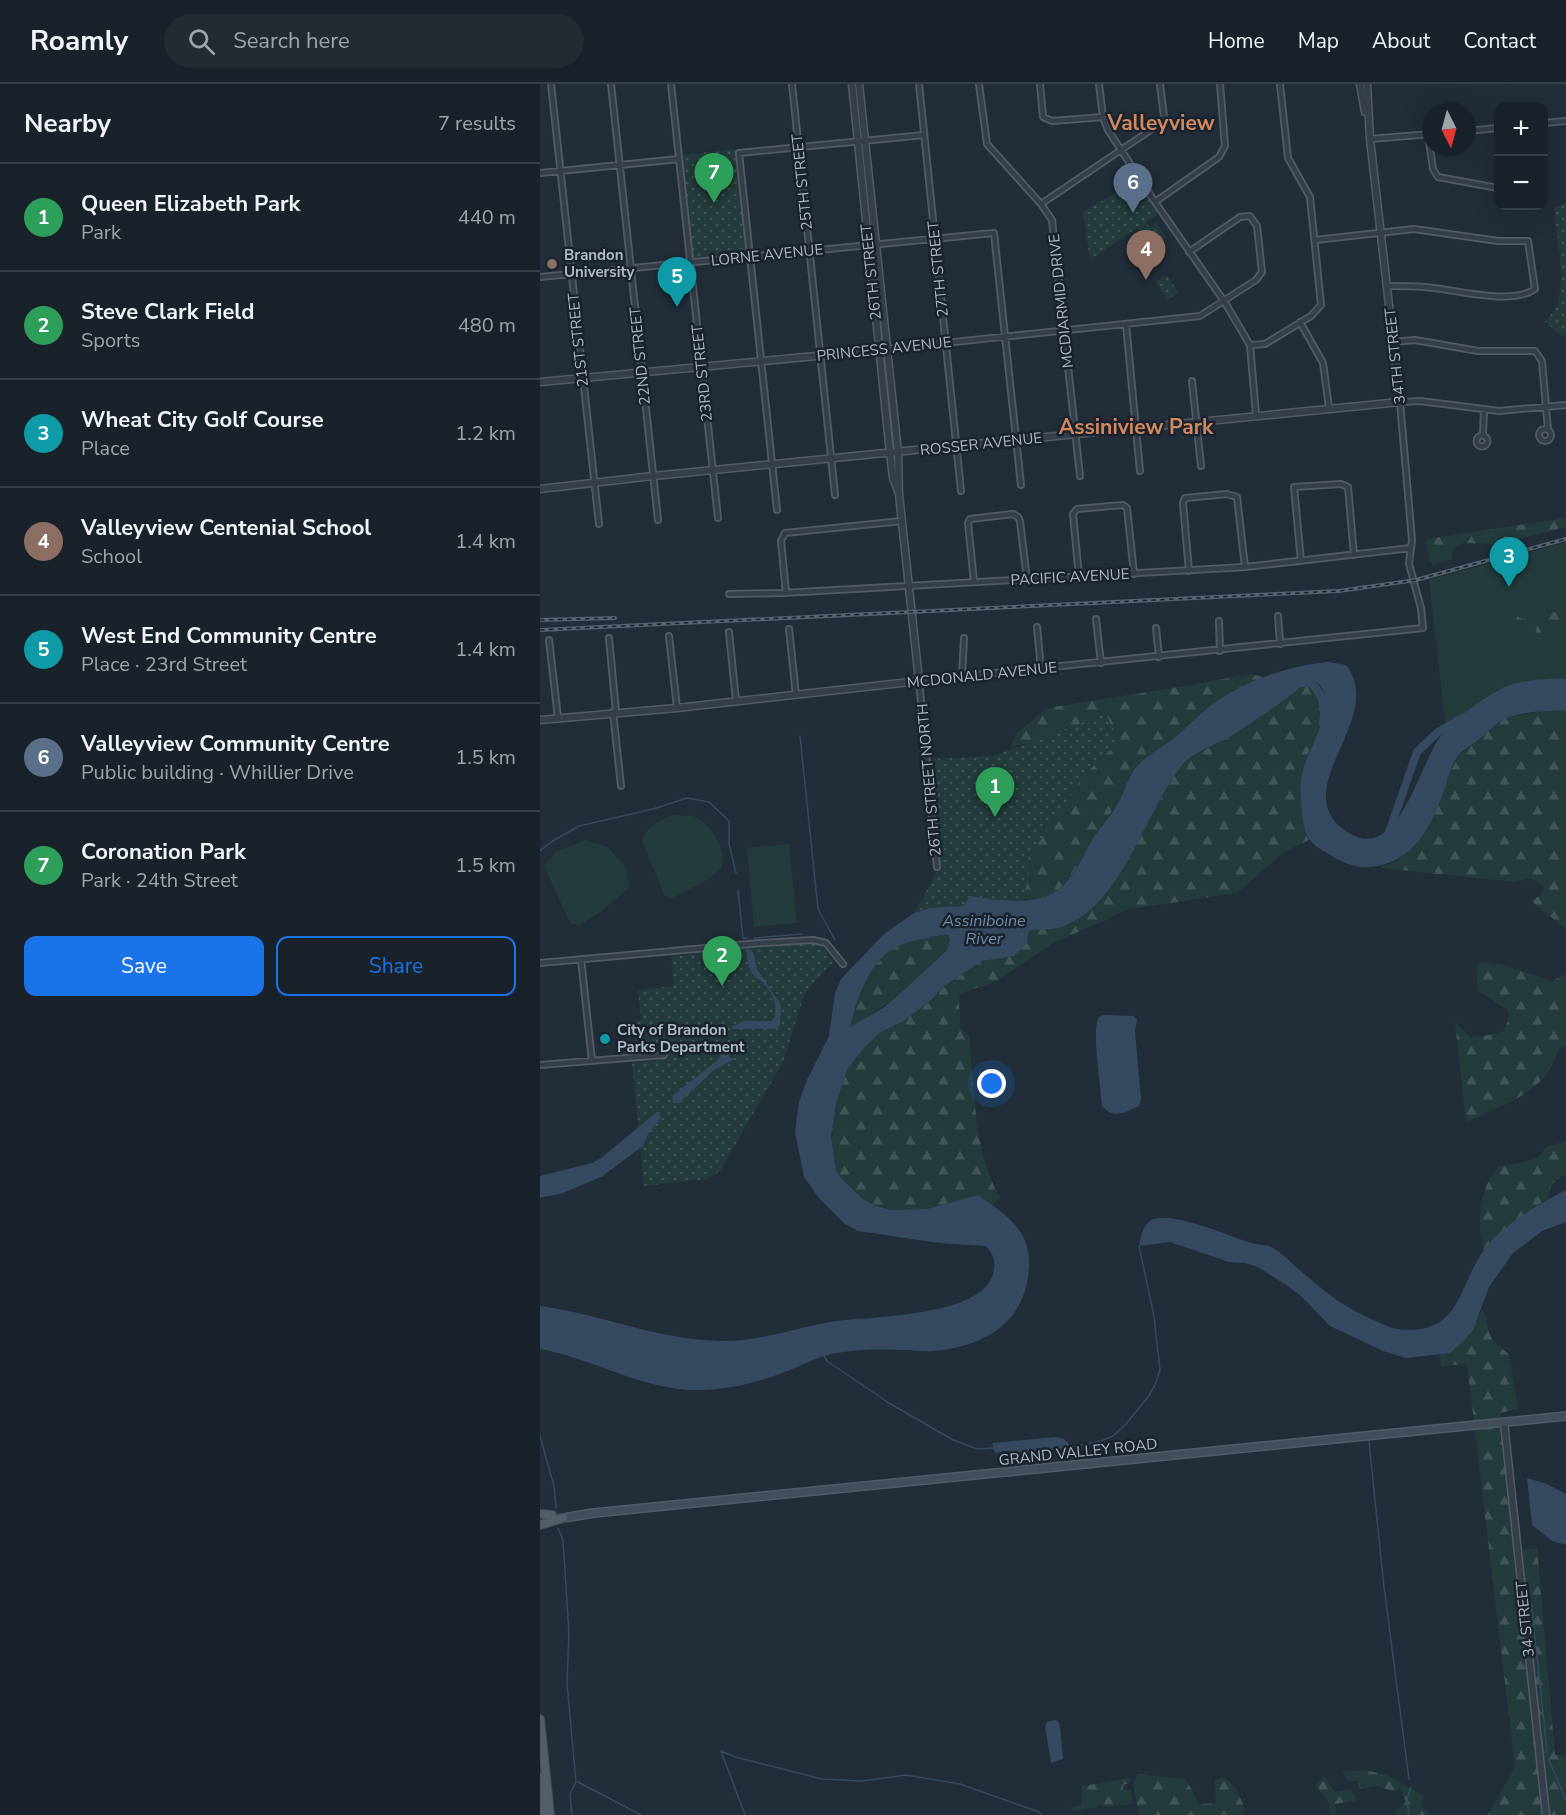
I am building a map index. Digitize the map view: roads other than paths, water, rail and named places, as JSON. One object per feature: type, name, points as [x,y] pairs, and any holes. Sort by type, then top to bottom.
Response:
[{"type":"main road","name":"GRAND VALLEY ROAD","points":[[552,1515],[594,1513],[1566,1416]]},
{"type":"main road","name":"GRAND VALLEY ROAD","points":[[563,1518],[594,1513]]},
{"type":"main road","points":[[540,1515],[552,1515]]},
{"type":"main road","points":[[540,1523],[563,1518]]},
{"type":"main road","points":[[540,1719],[550,1815]]},
{"type":"main road","points":[[540,1777],[544,1815]]},
{"type":"street","name":"21ST STREET","points":[[551,84],[599,524]]},
{"type":"street","name":"22ND STREET","points":[[611,84],[658,520]]},
{"type":"street","name":"23RD STREET","points":[[671,84],[718,518]]},
{"type":"street","name":"25TH STREET","points":[[792,84],[836,495]]},
{"type":"street","name":"26TH STREET","points":[[852,84],[856,141],[890,453],[893,478],[899,494]]},
{"type":"street","name":"26TH STREET","points":[[859,84],[898,452],[899,494],[909,586]]},
{"type":"street","name":"27TH STREET","points":[[919,84],[961,491]]},
{"type":"street","name":"MCDIARMID DRIVE","points":[[979,84],[987,144],[1041,204],[1052,220],[1080,476]]},
{"type":"street","points":[[1040,84],[1043,117],[1052,121],[1103,117]]},
{"type":"street","points":[[1100,84],[1103,117],[1108,130],[1224,301],[1250,345],[1256,415]]},
{"type":"street","points":[[1041,204],[1161,123],[1164,117],[1160,84]]},
{"type":"street","points":[[1155,202],[1219,157],[1225,146],[1220,84]]},
{"type":"street","points":[[1250,345],[1265,344],[1311,316],[1321,305],[1310,197],[1288,158],[1280,84]]},
{"type":"street","name":"34TH STREET","points":[[1360,84],[1370,137]]},
{"type":"street","name":"34TH STREET","points":[[1367,84],[1370,137],[1400,402],[1411,548],[1409,564],[1424,628]]},
{"type":"street","points":[[1548,123],[1566,121]]},
{"type":"street","points":[[1476,130],[1494,128]]},
{"type":"street","points":[[1370,137],[1422,134]]},
{"type":"street","points":[[777,510],[739,153],[924,135]]},
{"type":"street","points":[[1431,156],[1432,169],[1438,177],[1494,187]]},
{"type":"street","points":[[540,173],[679,159]]},
{"type":"street","name":"PRINCESS AVENUE","points":[[540,382],[820,356],[1200,316],[1256,280],[1262,272],[1257,226],[1250,216],[1240,217],[1189,252]]},
{"type":"street","points":[[1315,240],[1414,229],[1498,241],[1528,241],[1535,289],[1526,295],[1476,295],[1426,287],[1387,286]]},
{"type":"street","name":"LORNE AVENUE","points":[[540,278],[994,233],[1005,337]]},
{"type":"street","points":[[1300,322],[1323,363],[1329,408]]},
{"type":"street","points":[[1126,324],[1140,471]]},
{"type":"street","points":[[1005,337],[1021,484]]},
{"type":"street","points":[[1393,342],[1415,340],[1478,351],[1536,351],[1542,361],[1548,430]]},
{"type":"street","points":[[1192,381],[1201,466]]},
{"type":"street","name":"ROSSER AVENUE","points":[[540,489],[1400,402],[1420,401],[1511,411],[1566,405]]},
{"type":"street","points":[[1483,435],[1484,409]]},
{"type":"street","points":[[1301,561],[1294,487],[1341,484],[1348,487],[1354,555]]},
{"type":"street","points":[[1189,571],[1183,503],[1185,498],[1227,494],[1237,496],[1245,567]]},
{"type":"street","points":[[1079,577],[1074,511],[1123,505],[1127,508],[1134,574]]},
{"type":"street","points":[[974,582],[968,523],[970,519],[1013,514],[1018,516],[1020,521],[1027,580]]},
{"type":"street","points":[[786,593],[781,541],[785,533],[902,521]]},
{"type":"street","name":"PACIFIC AVENUE","points":[[729,594],[786,593],[1189,571],[1411,548]]},
{"type":"street","name":"26TH STREET NORTH","points":[[909,586],[937,867]]},
{"type":"street","points":[[1278,616],[1280,644]]},
{"type":"street","points":[[1096,619],[1101,663]]},
{"type":"street","points":[[1219,621],[1220,651]]},
{"type":"street","points":[[1037,627],[1041,669]]},
{"type":"street","points":[[1156,628],[1159,657]]},
{"type":"street","name":"MCDONALD AVENUE","points":[[540,720],[677,708],[1424,628]]},
{"type":"street","points":[[789,629],[796,695]]},
{"type":"street","points":[[729,632],[736,701]]},
{"type":"street","points":[[669,636],[677,708]]},
{"type":"street","points":[[609,638],[621,786]]},
{"type":"street","points":[[962,677],[964,638]]},
{"type":"street","points":[[549,640],[558,718]]},
{"type":"street","points":[[540,963],[761,942],[813,940],[826,943],[843,964]]},
{"type":"street","points":[[581,959],[592,1061]]},
{"type":"street","points":[[540,1065],[664,1055]]},
{"type":"street","name":"34 STREET","points":[[1504,1422],[1546,1815]]},
{"type":"water","name":"Assiniboine River","points":[[1328,662],[1346,665],[1355,685],[1355,707],[1349,729],[1331,772],[1326,793],[1329,812],[1343,829],[1363,838],[1380,836],[1394,824],[1406,806],[1437,742],[1447,728],[1492,694],[1521,682],[1566,679],[1566,710],[1517,715],[1497,724],[1457,757],[1434,816],[1414,846],[1405,854],[1383,865],[1358,867],[1320,849],[1308,837],[1304,827],[1301,778],[1325,712],[1323,689],[1315,681],[1307,684],[1245,727],[1192,756],[1183,764],[1169,784],[1117,878],[1102,898],[1084,915],[1062,927],[1031,930],[1028,933],[1027,943],[1014,956],[982,961],[944,986],[931,1000],[904,1021],[881,1032],[864,1048],[848,1068],[836,1103],[831,1136],[836,1171],[863,1199],[876,1206],[891,1210],[927,1209],[978,1195],[1010,1219],[1024,1238],[1029,1262],[1024,1294],[1017,1309],[1007,1321],[981,1339],[950,1349],[844,1352],[820,1357],[756,1382],[710,1390],[678,1389],[658,1385],[560,1353],[540,1349],[540,1306],[672,1336],[732,1341],[830,1322],[894,1316],[946,1307],[968,1299],[984,1288],[993,1274],[994,1266],[993,1256],[986,1246],[939,1243],[858,1231],[845,1224],[819,1198],[804,1177],[795,1132],[799,1102],[807,1080],[829,1036],[835,993],[841,979],[884,934],[914,913],[929,908],[964,906],[970,896],[1022,901],[1033,900],[1058,890],[1070,878],[1092,840],[1115,808],[1129,778],[1142,761],[1178,735],[1210,706],[1237,689],[1281,671]],"holes":[[[947,934],[950,938],[947,950],[893,1000],[850,1027],[866,980],[881,959],[890,951],[912,941]]]},
{"type":"water","points":[[748,949],[753,952],[757,969],[781,1005],[780,1025],[776,1029],[733,1029],[732,1027],[744,1021],[772,1021],[775,1017],[771,993],[751,971],[747,959]]},
{"type":"water","points":[[1103,1015],[1133,1016],[1137,1019],[1135,1032],[1141,1099],[1139,1106],[1115,1114],[1102,1106],[1096,1025],[1098,1019]]},
{"type":"water","points":[[723,1044],[728,1047],[729,1057],[735,1059],[715,1069],[679,1103],[673,1103],[672,1097],[676,1093],[719,1059]]},
{"type":"water","points":[[660,1112],[661,1118],[648,1134],[643,1146],[601,1177],[563,1193],[540,1198],[540,1176],[592,1163]]},
{"type":"water","points":[[1566,1190],[1566,1222],[1542,1231],[1513,1253],[1489,1287],[1473,1330],[1450,1353],[1406,1358],[1383,1351],[1330,1326],[1302,1297],[1258,1267],[1229,1262],[1170,1242],[1139,1246],[1145,1227],[1150,1221],[1163,1218],[1202,1226],[1253,1244],[1267,1245],[1282,1254],[1328,1293],[1364,1316],[1394,1328],[1420,1329],[1437,1324],[1449,1314],[1482,1253],[1494,1238],[1528,1211]]},
{"type":"water","points":[[1056,1437],[1064,1439],[1072,1447],[1033,1453],[1008,1451],[995,1453],[992,1443]]},
{"type":"water","points":[[1527,1478],[1547,1484],[1566,1494],[1566,1545],[1552,1541],[1532,1525]]},
{"type":"water","points":[[1055,1720],[1060,1726],[1063,1759],[1051,1763],[1045,1727],[1047,1722]]},
{"type":"waterway","name":"Assiniboine River","points":[[1303,683],[1311,683],[1321,696],[1324,706],[1323,723]]},
{"type":"waterway","name":"Assiniboine River","points":[[1387,838],[1417,752],[1438,732],[1464,717]]},
{"type":"waterway","points":[[800,736],[818,909],[835,940]]},
{"type":"waterway","points":[[540,851],[579,826],[653,809],[687,798],[709,802],[729,821],[729,844],[736,873]]},
{"type":"waterway","points":[[738,890],[743,938],[747,938]]},
{"type":"waterway","points":[[754,938],[802,934]]},
{"type":"waterway","points":[[1072,1447],[1113,1436],[1126,1424],[1155,1385],[1160,1370],[1154,1316],[1139,1246]]},
{"type":"waterway","points":[[824,1356],[827,1361],[889,1403],[953,1440],[977,1449],[994,1448]]},
{"type":"waterway","points":[[540,1436],[554,1486],[556,1508]]},
{"type":"waterway","points":[[1369,1442],[1384,1587],[1409,1779]]},
{"type":"waterway","points":[[558,1528],[563,1540],[569,1633],[567,1683],[576,1782],[570,1794],[572,1815]]},
{"type":"waterway","points":[[1531,1602],[1547,1750],[1545,1753]]},
{"type":"waterway","points":[[745,1815],[721,1751],[735,1757],[822,1779],[862,1781],[906,1775],[960,1784],[1042,1815]]},
{"type":"waterway","points":[[1549,1760],[1566,1801]]},
{"type":"waterway","points":[[578,1782],[641,1815]]},
{"type":"waterway","points":[[1409,1815],[1407,1799],[1411,1787]]},
{"type":"railway","points":[[540,630],[1339,591],[1416,580],[1566,539]]},
{"type":"railway","points":[[540,620],[615,618]]},
{"type":"place","name":"Coronation Park","points":[[714,203]]},
{"type":"place","name":"Valleyview Community Centre","points":[[1133,213]]},
{"type":"place","name":"Brandon University","points":[[552,264]]},
{"type":"place","name":"Valleyview Centenial School","points":[[1146,280]]},
{"type":"place","name":"West End Community Centre","points":[[677,307]]},
{"type":"place","name":"Wheat City Golf Course","points":[[1509,587]]},
{"type":"place","name":"Queen Elizabeth Park","points":[[995,817]]},
{"type":"place","name":"Steve Clark Field","points":[[722,986]]},
{"type":"place","name":"City of Brandon Parks Department","points":[[605,1039]]},
{"type":"district","name":"Valleyview","points":[[1161,123]]},
{"type":"district","name":"Assiniview Park","points":[[1136,427]]}]
